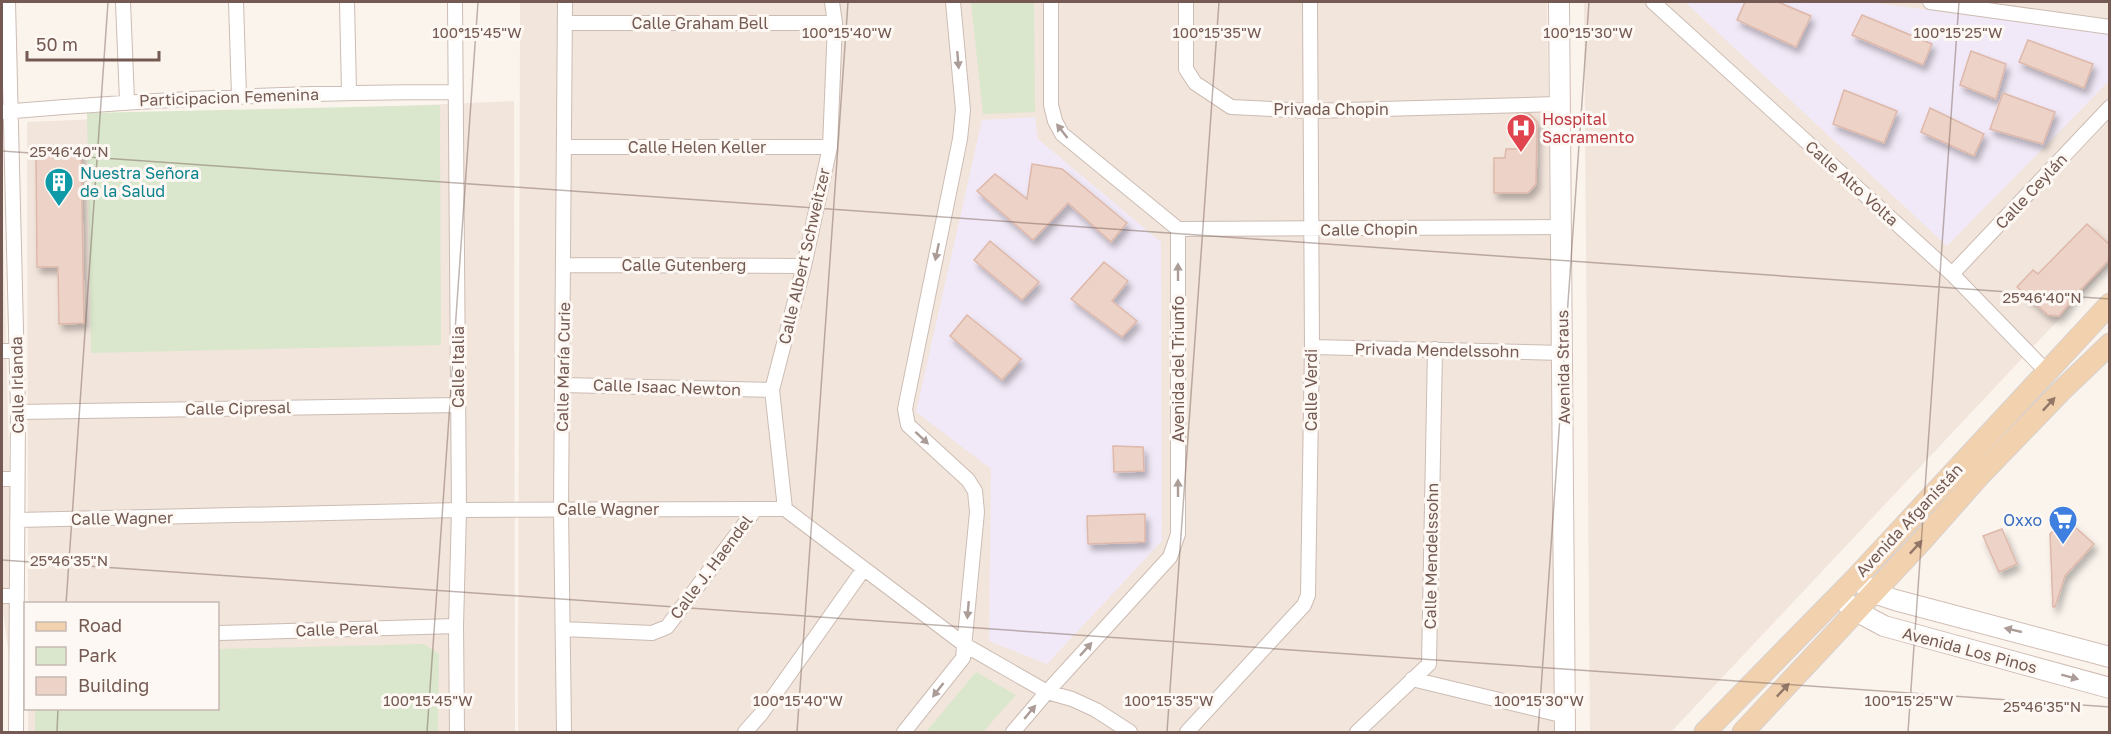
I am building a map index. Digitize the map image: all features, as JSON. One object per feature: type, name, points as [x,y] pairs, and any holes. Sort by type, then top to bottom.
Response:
[{"type":"main road","name":"Avenida Afganistán","points":[[1706,732],[1856,578],[2109,304]]},
{"type":"main road","name":"Avenida Afganistán","points":[[1743,732],[1980,475],[2109,345]]},
{"type":"street","name":"Calle Irlanda","points":[[9,2],[6,111],[7,230],[17,351],[17,596],[21,639],[8,707],[16,732]]},
{"type":"street","points":[[123,2],[127,101]]},
{"type":"street","points":[[236,2],[239,96]]},
{"type":"street","points":[[347,2],[349,92]]},
{"type":"street","name":"Calle Italia","points":[[455,2],[459,510],[456,626],[457,732]]},
{"type":"street","name":"Calle María Curie","points":[[564,732],[561,509],[565,2]]},
{"type":"street","name":"Calle Albert Schweitzer","points":[[785,509],[772,390],[804,266],[830,147],[835,23],[832,2]]},
{"type":"street","points":[[904,732],[963,658],[977,512],[975,491],[968,480],[908,425],[905,409],[960,139],[963,110],[953,2]]},
{"type":"street","points":[[1051,2],[1051,105],[1055,121],[1062,134],[1178,230]]},
{"type":"street","name":"Privada Chopin","points":[[1186,2],[1186,69],[1195,82],[1231,107],[1310,111],[1558,104]]},
{"type":"street","name":"Calle Verdi","points":[[1187,732],[1304,605],[1308,595],[1312,347],[1310,2]]},
{"type":"street","name":"Avenida Straus","points":[[1558,2],[1565,724]]},
{"type":"street","name":"Calle Alto Volta","points":[[1653,2],[1952,274],[2046,370]]},
{"type":"street","points":[[1930,2],[2109,27]]},
{"type":"street","name":"Calle Graham Bell","points":[[565,23],[835,23]]},
{"type":"street","name":"Participacion Femenina","points":[[6,111],[127,101],[239,96],[349,92],[456,92]]},
{"type":"street","name":"Calle Ceylán","points":[[1952,274],[2109,107]]},
{"type":"street","name":"Calle Helen Keller","points":[[564,147],[830,147]]},
{"type":"street","name":"Calle Chopin","points":[[1178,230],[1560,227]]},
{"type":"street","name":"Avenida del Triunfo","points":[[1013,732],[1170,557],[1175,547],[1178,534],[1178,230]]},
{"type":"street","name":"Calle Gutenberg","points":[[564,265],[804,266]]},
{"type":"street","name":"Privada Mendelssohn","points":[[1312,347],[1563,353]]},
{"type":"street","name":"Calle Mendelssohn","points":[[1357,732],[1429,664],[1435,349]]},
{"type":"street","points":[[2,351],[17,351]]},
{"type":"street","name":"Calle Isaac Newton","points":[[562,385],[772,390]]},
{"type":"street","name":"Calle Cipresal","points":[[18,412],[458,405]]},
{"type":"street","points":[[2,480],[17,479]]},
{"type":"street","points":[[785,509],[965,645],[1047,692],[1072,699],[1096,710],[1130,732]]},
{"type":"street","name":"Calle Wagner","points":[[17,520],[459,510],[785,509]]},
{"type":"street","name":"Calle J. Haendel","points":[[563,629],[652,633],[667,627],[755,510]]},
{"type":"street","points":[[745,732],[761,714],[863,570]]},
{"type":"street","name":"Avenida Los Pinos","points":[[1856,578],[1874,592],[1938,613],[2109,657]]},
{"type":"street","points":[[2,596],[17,596]]},
{"type":"street","name":"Avenida Los Pinos","points":[[1838,596],[1856,611],[1884,626],[2109,688]]},
{"type":"street","name":"Calle Peral","points":[[219,633],[456,626]]},
{"type":"street","points":[[1412,679],[1565,724]]},
{"type":"shaded area","points":[[520,2],[1547,2],[1557,732],[518,732]]},
{"type":"shaded area","points":[[1584,2],[2109,2],[2109,266],[1671,732],[1590,732]]},
{"type":"shaded area","points":[[1685,2],[1869,2],[2109,34],[2109,81],[1947,246]]},
{"type":"shaded area","points":[[514,101],[515,732],[28,732],[28,710],[219,710],[219,602],[28,602],[27,122]]},
{"type":"shaded area","points":[[1035,117],[1038,139],[1161,242],[1162,541],[1047,664],[989,641],[991,469],[916,412],[982,120]]},
{"type":"shaded area","points":[[2,196],[16,707],[2,605]]},
{"type":"green space","points":[[971,2],[1034,2],[1035,112],[983,114]]},
{"type":"green space","points":[[440,105],[441,345],[91,353],[87,113]]},
{"type":"green space","points":[[424,644],[439,654],[438,732],[35,732],[35,710],[219,710],[219,649]]},
{"type":"green space","points":[[976,672],[1016,695],[983,732],[926,732]]},
{"type":"building","points":[[1745,2],[1778,2],[1811,16],[1796,47],[1737,20]]},
{"type":"building","points":[[1862,15],[1932,44],[1923,65],[1852,35]]},
{"type":"building","points":[[2028,40],[2093,64],[2084,88],[2019,62]]},
{"type":"building","points":[[1971,51],[2006,64],[1996,99],[1960,85]]},
{"type":"building","points":[[1844,90],[1897,111],[1884,143],[1833,124]]},
{"type":"building","points":[[2003,93],[2055,112],[2043,144],[1990,129]]},
{"type":"building","points":[[1930,108],[1984,134],[1974,156],[1921,132]]},
{"type":"building","name":"Hospital Sacramento","points":[[1517,114],[1530,114],[1537,122],[1536,184],[1528,193],[1494,193],[1494,158],[1505,158],[1506,149],[1518,149]]},
{"type":"building","name":"Nuestra Señora de la Salud","points":[[81,147],[84,323],[59,324],[58,267],[37,267],[36,148]]},
{"type":"building","points":[[1032,164],[1062,169],[1127,223],[1111,242],[1068,203],[1033,240],[977,191],[995,174],[1027,199]]},
{"type":"building","points":[[2087,224],[2109,244],[2109,260],[2068,303],[2059,316],[2048,315],[2017,287],[2033,270],[2038,274]]},
{"type":"building","points":[[990,241],[1039,282],[1022,300],[974,260]]},
{"type":"building","points":[[1104,262],[1128,281],[1112,301],[1137,321],[1122,337],[1071,299]]},
{"type":"building","points":[[967,315],[1021,359],[1002,380],[950,336]]},
{"type":"building","points":[[1113,446],[1143,447],[1144,471],[1114,472]]},
{"type":"building","points":[[1145,514],[1145,542],[1088,544],[1087,516]]},
{"type":"building","points":[[2065,518],[2094,544],[2065,576],[2055,607],[2053,607],[2050,534]]},
{"type":"building","points":[[2002,529],[2017,564],[1999,572],[1983,536]]},
{"type":"place","name":"Hospital Sacramento","points":[[1521,154]]},
{"type":"place","name":"Nuestra Señora de la Salud","points":[[59,208]]},
{"type":"place","name":"Oxxo","points":[[2063,546]]}]
